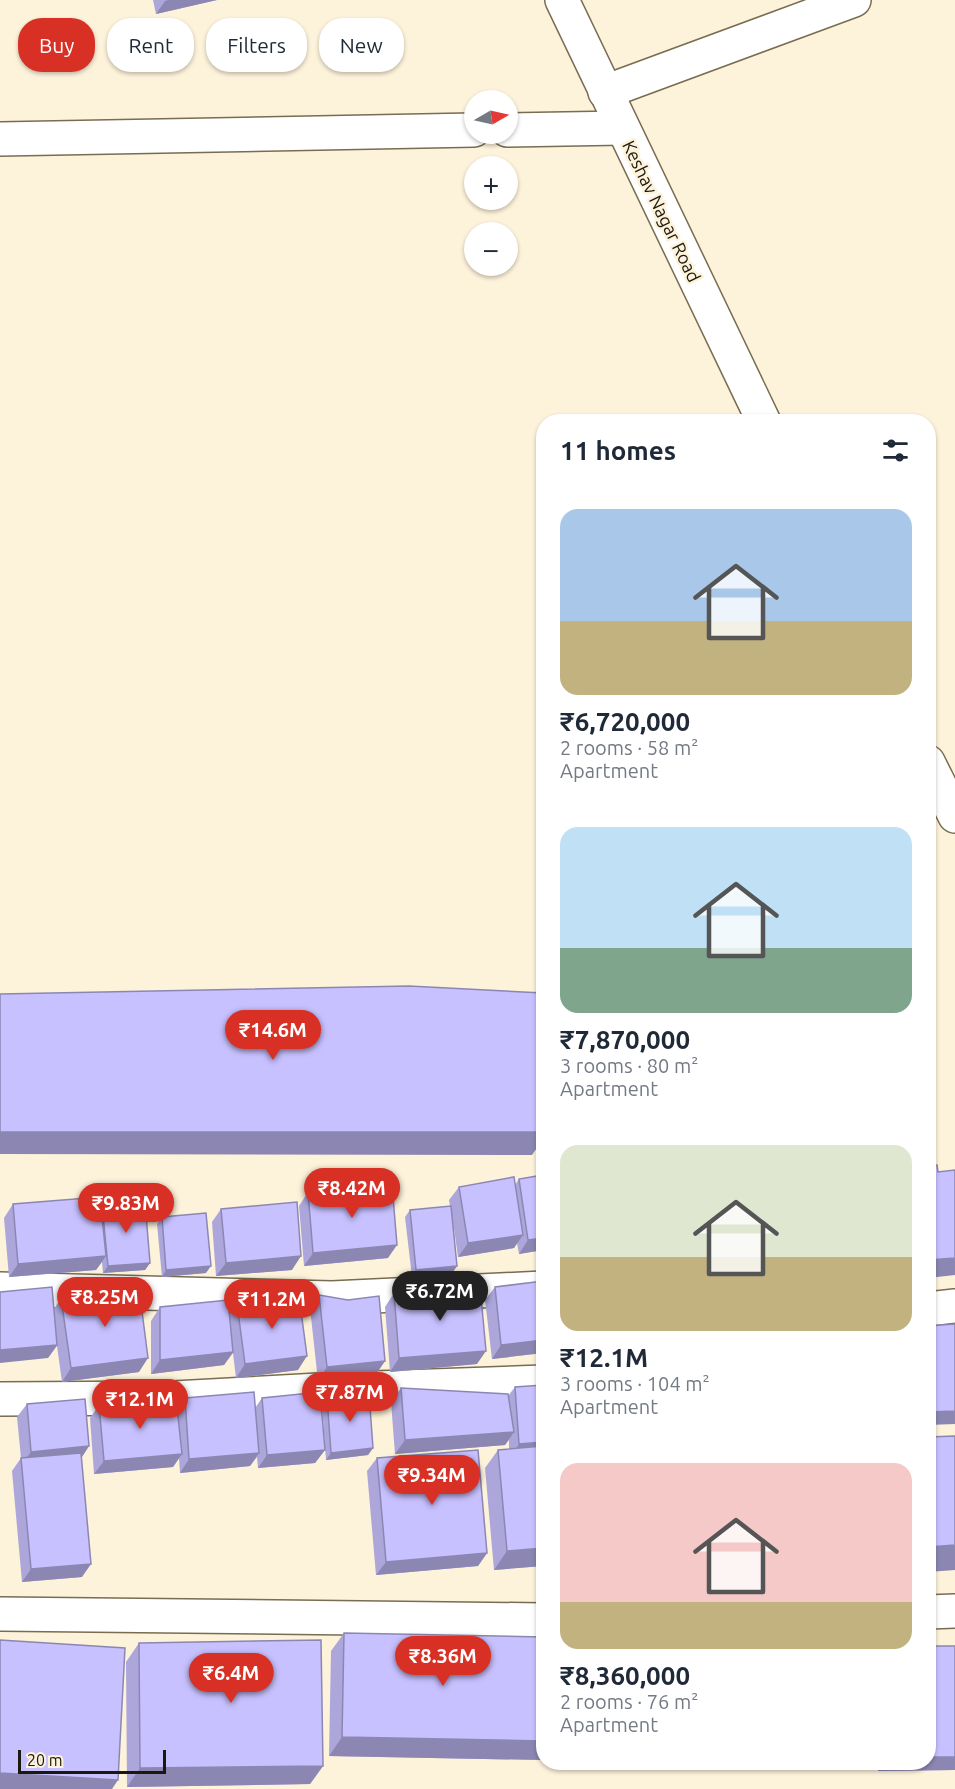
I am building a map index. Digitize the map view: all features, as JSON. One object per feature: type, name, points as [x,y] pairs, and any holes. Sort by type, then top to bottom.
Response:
[{"type":"street","name":"Keshav Nagar Road","points":[[562,0],[760,414]]},
{"type":"street","points":[[605,92],[854,0]]},
{"type":"street","points":[[518,130],[622,128]]},
{"type":"street","points":[[0,139],[464,130]]},
{"type":"street","points":[[936,778],[955,816]]},
{"type":"street","points":[[0,1289],[332,1298],[536,1288]]},
{"type":"street","points":[[936,1308],[955,1306]]},
{"type":"street","points":[[0,1399],[174,1398],[536,1382]]},
{"type":"street","points":[[936,1612],[955,1611]]},
{"type":"street","points":[[0,1614],[536,1620]]},
{"type":"building","points":[[409,986],[536,993],[536,1132],[0,1132],[0,994]]},
{"type":"building","points":[[936,1165],[938,1172],[955,1170],[955,1258],[936,1259]]},
{"type":"building","points":[[536,1176],[536,1239],[528,1240],[519,1179]]},
{"type":"building","points":[[514,1177],[523,1235],[468,1243],[459,1187]]},
{"type":"building","points":[[392,1185],[397,1245],[313,1253],[308,1192]]},
{"type":"building","points":[[100,1197],[106,1256],[18,1264],[13,1204]]},
{"type":"building","points":[[145,1202],[150,1263],[108,1266],[102,1205]]},
{"type":"building","points":[[297,1202],[301,1256],[226,1263],[221,1209]]},
{"type":"building","points":[[451,1206],[457,1266],[416,1270],[410,1210]]},
{"type":"building","points":[[206,1213],[211,1266],[166,1270],[162,1217]]},
{"type":"building","points":[[536,1282],[536,1341],[501,1345],[495,1287]]},
{"type":"building","points":[[480,1286],[486,1351],[399,1358],[394,1293]]},
{"type":"building","points":[[52,1287],[57,1345],[0,1350],[0,1292]]},
{"type":"building","points":[[139,1288],[148,1358],[71,1368],[61,1298]]},
{"type":"building","points":[[319,1295],[348,1300],[379,1296],[385,1361],[327,1367]]},
{"type":"building","points":[[299,1296],[307,1356],[245,1364],[237,1304]]},
{"type":"building","points":[[228,1300],[233,1352],[160,1360],[160,1307]]},
{"type":"building","points":[[955,1324],[955,1411],[936,1412],[936,1325]]},
{"type":"building","points":[[536,1386],[536,1443],[519,1444],[515,1387]]},
{"type":"building","points":[[401,1388],[508,1394],[514,1432],[405,1440]]},
{"type":"building","points":[[254,1392],[259,1453],[189,1459],[185,1398]]},
{"type":"building","points":[[320,1392],[325,1450],[267,1455],[262,1398]]},
{"type":"building","points":[[369,1393],[373,1448],[331,1453],[327,1397]]},
{"type":"building","points":[[176,1398],[182,1454],[104,1461],[99,1405]]},
{"type":"building","points":[[85,1399],[89,1446],[31,1452],[27,1404]]},
{"type":"building","points":[[955,1436],[955,1545],[936,1546],[936,1437]]},
{"type":"building","points":[[536,1447],[536,1549],[507,1551],[498,1450]]},
{"type":"building","points":[[478,1450],[487,1553],[386,1562],[377,1458]]},
{"type":"building","points":[[81,1453],[91,1564],[31,1569],[21,1458]]},
{"type":"building","points":[[344,1633],[536,1637],[536,1741],[342,1737]]},
{"type":"building","points":[[0,1640],[125,1648],[118,1780],[0,1773]]},
{"type":"building","points":[[321,1640],[323,1766],[140,1768],[139,1643]]},
{"type":"building","points":[[936,1646],[955,1646],[955,1757],[936,1757]]}]
